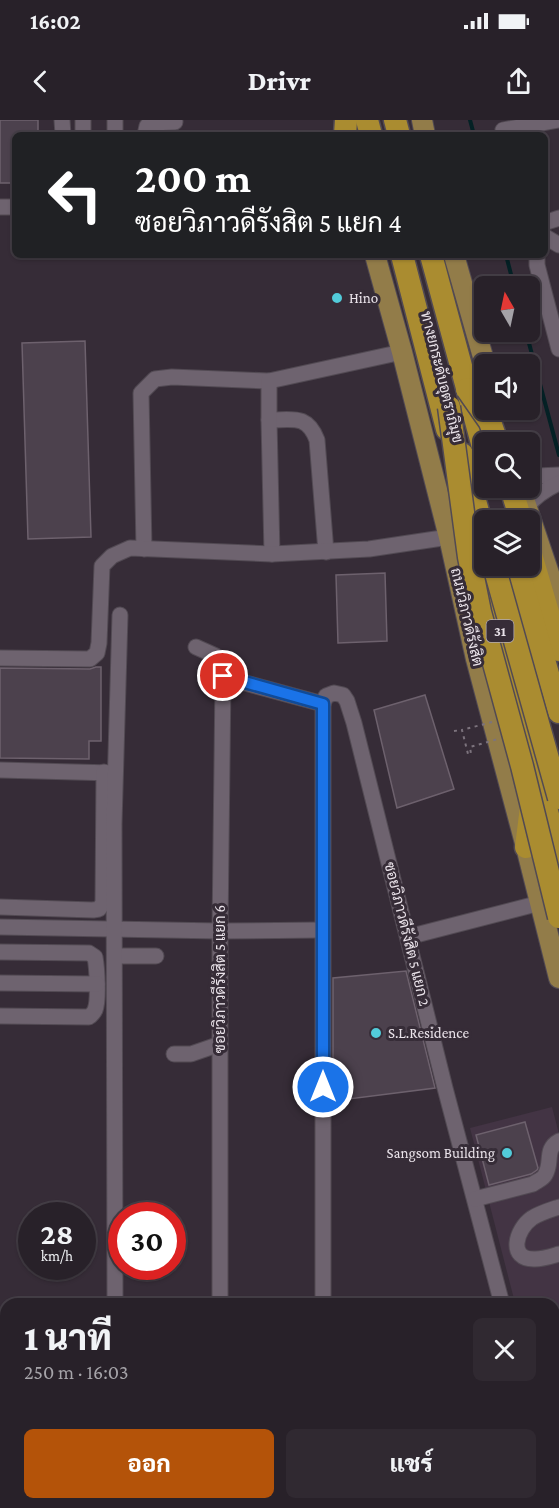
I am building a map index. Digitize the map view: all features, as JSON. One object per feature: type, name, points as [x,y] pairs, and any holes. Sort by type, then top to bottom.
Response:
[{"type":"highway","name":"ถนนวิภาวดีรังสิต","points":[[403,258],[559,857]]},
{"type":"highway","name":"ทางยกระดับอุตราภิมุข","points":[[413,258],[449,407],[478,510]]},
{"type":"highway","points":[[433,258],[481,432]]},
{"type":"highway","name":"ทางยกระดับอุตราภิมุข","points":[[433,258],[479,432]]},
{"type":"highway","points":[[467,389],[490,422],[494,432]]},
{"type":"highway","points":[[449,407],[469,557],[480,612],[522,765],[559,917]]},
{"type":"highway","name":"31","points":[[497,576],[559,798]]},
{"type":"highway","name":"31","points":[[522,576],[559,697]]},
{"type":"highway","name":"31","points":[[522,576],[559,712]]},
{"type":"highway","points":[[538,576],[559,650]]},
{"type":"highway","points":[[526,847],[535,763]]},
{"type":"main road","name":"ถนนวิภาวดีรังสิต","points":[[376,258],[396,353],[449,537],[476,659],[559,978]]},
{"type":"main road","points":[[455,258],[482,354]]},
{"type":"main road","points":[[540,552],[558,592]]},
{"type":"street","points":[[502,128],[558,120]]},
{"type":"street","points":[[146,132],[150,123],[175,126]]},
{"type":"street","points":[[536,258],[559,349]]},
{"type":"street","points":[[144,549],[141,393],[154,379],[172,377],[269,381],[396,353]]},
{"type":"street","points":[[269,381],[272,554]]},
{"type":"street","points":[[269,420],[300,420],[312,427],[317,440],[326,552]]},
{"type":"street","points":[[540,476],[559,478]]},
{"type":"street","points":[[525,510],[531,501],[559,478]]},
{"type":"street","points":[[0,658],[90,658],[97,652],[99,643],[102,566],[112,556],[130,548],[272,554],[369,549],[449,537]]},
{"type":"street","points":[[0,907],[93,910],[99,909],[103,903],[120,615]]},
{"type":"street","name":"ซอยวิภาวดีรังสิต 5 แยก 6","points":[[196,647],[216,656],[223,676],[220,1298]]},
{"type":"street","points":[[223,676],[323,704],[323,1298]]},
{"type":"street","name":"ซอยวิภาวดีรังสิต 5 แยก 2","points":[[323,704],[326,696],[334,693],[343,695],[354,723],[445,1088],[500,1298]]},
{"type":"street","points":[[0,770],[110,772]]},
{"type":"street","points":[[110,772],[115,928],[115,1298]]},
{"type":"street","points":[[408,937],[540,903]]},
{"type":"street","points":[[0,927],[220,931],[322,930]]},
{"type":"street","points":[[0,952],[90,953],[94,957],[97,984],[96,1008],[89,1017],[0,1016]]},
{"type":"street","points":[[115,956],[156,956]]},
{"type":"street","points":[[0,983],[97,984]]},
{"type":"street","points":[[174,1054],[191,1054],[220,1044]]},
{"type":"street","points":[[475,1199],[533,1184],[541,1179],[546,1175],[551,1147],[559,1141]]},
{"type":"street","points":[[559,1207],[533,1218],[524,1226],[516,1245],[520,1254],[536,1260],[559,1254]]},
{"type":"path","points":[[454,731],[462,730]]},
{"type":"shaded area","points":[[552,1107],[559,1134],[559,1298],[514,1298],[470,1128]]},
{"type":"building","points":[[0,120],[38,120],[38,132],[12,132],[12,183],[0,183]]},
{"type":"building","points":[[85,341],[91,537],[28,539],[22,343]]},
{"type":"building","points":[[385,573],[387,641],[338,643],[336,575]]},
{"type":"building","points":[[101,667],[101,741],[89,741],[89,759],[0,758],[0,668],[90,669]]},
{"type":"building","points":[[425,695],[454,789],[397,808],[374,710]]},
{"type":"building","name":"S.L.Residence","points":[[406,971],[435,1088],[333,1101],[333,978]]},
{"type":"building","name":"Sangsom Building","points":[[525,1122],[537,1170],[531,1174],[489,1185],[476,1135]]},
{"type":"waterway","points":[[470,120],[473,132]]},
{"type":"waterway","points":[[507,258],[511,276]]},
{"type":"waterway","points":[[529,342],[559,455]]},
{"type":"place","name":"Hino","points":[[337,298]]},
{"type":"place","name":"S.L.Residence","points":[[376,1033]]},
{"type":"place","name":"Sangsom Building","points":[[507,1153]]},
{"type":"route","points":[[223,676],[323,704],[323,1087]]}]
